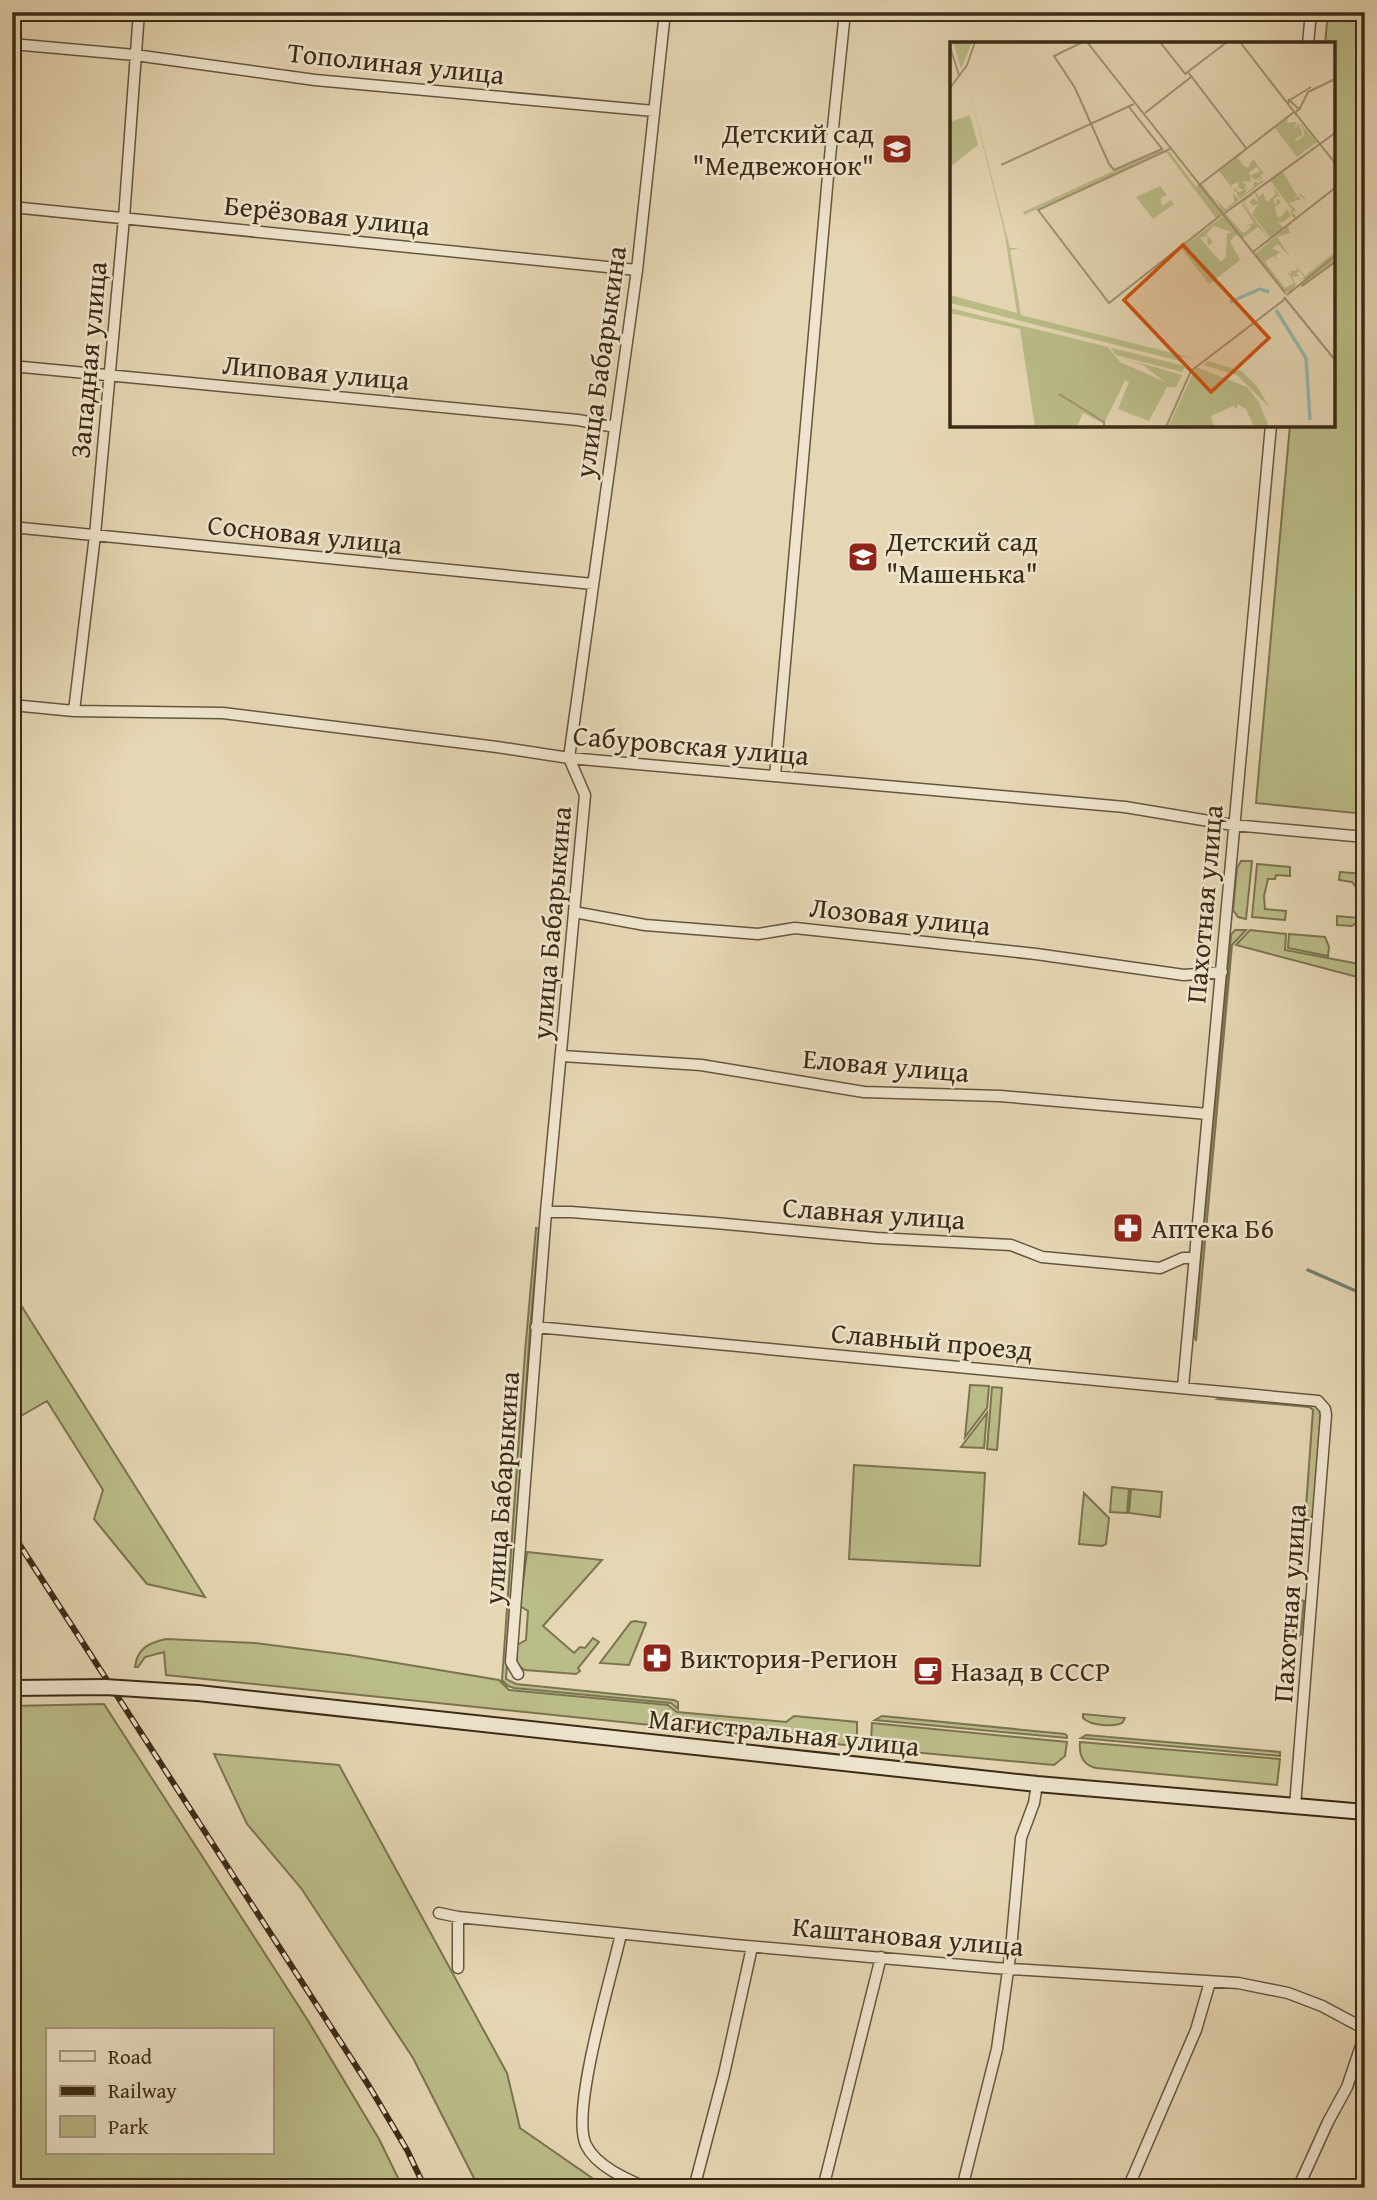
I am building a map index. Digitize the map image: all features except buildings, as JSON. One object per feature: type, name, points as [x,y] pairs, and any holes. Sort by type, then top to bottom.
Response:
[{"type":"main road","name":"Магистральная улица","points":[[12,1688],[104,1687],[198,1693],[1037,1784],[1365,1812]]},
{"type":"street","name":"Западная улица","points":[[74,710],[95,535],[124,218],[139,12]]},
{"type":"street","name":"улица Бабарыкина","points":[[518,1674],[511,1662],[536,1327],[585,795],[569,758],[637,270],[665,12]]},
{"type":"street","points":[[775,776],[845,12]]},
{"type":"street","points":[[1308,42],[1311,12]]},
{"type":"street","name":"Тополиная улица","points":[[12,44],[135,55],[315,80],[654,111]]},
{"type":"street","name":"Берёзовая улица","points":[[12,207],[637,270]]},
{"type":"street","name":"Липовая улица","points":[[12,366],[578,420],[615,427]]},
{"type":"street","name":"Пахотная улица","points":[[1183,1387],[1271,427]]},
{"type":"street","name":"Сосновая улица","points":[[12,527],[593,584]]},
{"type":"street","name":"Сабуровская улица","points":[[12,705],[74,710],[223,713],[569,758],[1125,807],[1233,825],[1365,837]]},
{"type":"street","name":"Лозовая улица","points":[[574,912],[645,925],[758,934],[795,928],[1036,954],[1184,975],[1222,972]]},
{"type":"street","name":"Еловая улица","points":[[562,1056],[701,1065],[864,1092],[1000,1096],[1208,1114]]},
{"type":"street","name":"Славная улица","points":[[546,1212],[715,1223],[876,1238],[1011,1245],[1042,1257],[1160,1268],[1183,1258],[1195,1258]]},
{"type":"street","name":"Славный проезд","points":[[536,1327],[1312,1399],[1322,1404]]},
{"type":"street","name":"Пахотная улица","points":[[1295,1806],[1326,1415],[1322,1404]]},
{"type":"street","points":[[962,2188],[997,2049],[1021,1838],[1034,1803],[1037,1784]]},
{"type":"street","name":"Каштановая улица","points":[[439,1913],[752,1947],[1238,1983],[1288,1993],[1322,2006],[1365,2031]]},
{"type":"street","points":[[458,1917],[458,1968]]},
{"type":"street","points":[[621,1934],[582,2106],[582,2132],[588,2149],[611,2169],[647,2188]]},
{"type":"street","points":[[694,2188],[724,2074],[752,1947]]},
{"type":"street","points":[[823,2188],[881,1957]]},
{"type":"street","points":[[1128,2188],[1196,2030],[1210,1982]]},
{"type":"street","points":[[1298,2188],[1347,2087],[1365,2031]]},
{"type":"green space","points":[[1328,12],[1365,16],[1365,814],[1256,803],[1290,427],[1335,427],[1335,42],[1325,42]]},
{"type":"green space","points":[[1241,861],[1252,861],[1246,919],[1238,917],[1233,910],[1237,868]]},
{"type":"green space","points":[[1257,864],[1290,867],[1290,876],[1276,875],[1275,879],[1268,879],[1264,896],[1265,909],[1286,911],[1285,920],[1252,917]]},
{"type":"green space","points":[[1340,872],[1365,874],[1365,917],[1352,926],[1337,925],[1337,916],[1359,918],[1361,888],[1352,882],[1339,880]]},
{"type":"green space","points":[[1235,930],[1246,930],[1232,945],[1196,1341],[1194,1335],[1231,935]]},
{"type":"green space","points":[[1250,930],[1286,934],[1285,950],[1365,965],[1365,979],[1236,945]]},
{"type":"green space","points":[[1289,934],[1325,937],[1329,947],[1328,956],[1288,948]]},
{"type":"green space","points":[[536,1228],[539,1229],[506,1679],[516,1684],[674,1700],[678,1702],[678,1709],[671,1703],[514,1688],[502,1680]]},
{"type":"green space","points":[[12,1291],[205,1597],[147,1584],[94,1519],[103,1490],[47,1401],[12,1421]]},
{"type":"green space","points":[[970,1385],[989,1386],[987,1408],[965,1437]]},
{"type":"green space","points":[[992,1387],[1002,1388],[997,1450],[987,1449]]},
{"type":"green space","points":[[1224,1396],[1314,1405],[1321,1410],[1314,1515],[1305,1521],[1313,1410],[1309,1407],[1218,1399]]},
{"type":"green space","points":[[987,1413],[984,1448],[961,1447]]},
{"type":"green space","points":[[854,1465],[985,1473],[980,1566],[849,1559]]},
{"type":"green space","points":[[1112,1487],[1129,1489],[1127,1513],[1110,1512]]},
{"type":"green space","points":[[1131,1489],[1162,1492],[1160,1517],[1129,1513]]},
{"type":"green space","points":[[1084,1493],[1109,1518],[1106,1544],[1102,1546],[1079,1544]]},
{"type":"green space","points":[[527,1552],[602,1560],[543,1626],[574,1653],[580,1647],[585,1648],[593,1638],[599,1642],[576,1674],[525,1670],[517,1665],[517,1645],[526,1640],[528,1611],[520,1606]]},
{"type":"green space","points":[[1296,1598],[1304,1601],[1301,1634],[1293,1638]]},
{"type":"green space","points":[[631,1622],[646,1623],[629,1665],[600,1663]]},
{"type":"green space","points":[[166,1639],[255,1643],[349,1655],[499,1680],[509,1690],[668,1705],[677,1712],[786,1722],[794,1716],[857,1722],[857,1738],[845,1745],[166,1675],[164,1652],[145,1657],[138,1667],[135,1667],[138,1655],[145,1647]]},
{"type":"green space","points":[[104,1704],[307,2019],[379,2139],[403,2188],[12,2188],[12,1706]]},
{"type":"green space","points":[[1083,1714],[1125,1718],[1122,1723],[1102,1725],[1087,1721]]},
{"type":"green space","points":[[882,1716],[1065,1734],[1067,1738],[875,1720]]},
{"type":"green space","points":[[872,1723],[1067,1742],[1065,1756],[1054,1765],[879,1749],[871,1741]]},
{"type":"green space","points":[[1086,1735],[1280,1752],[1280,1756],[1081,1738]]},
{"type":"green space","points":[[1080,1742],[1280,1759],[1277,1785],[1096,1768],[1082,1758]]},
{"type":"green space","points":[[214,1754],[339,1765],[507,2073],[520,2128],[603,2188],[479,2188],[413,2058],[301,1888],[247,1824]]},
{"type":"waterway","points":[[1308,1270],[1365,1295]]},
{"type":"railway","points":[[12,1533],[369,2086],[407,2150],[425,2188]]},
{"type":"place","name":"Детский сад \"Медвежонок\"","points":[[897,149]]},
{"type":"place","name":"Детский сад \"Машенька\"","points":[[863,557]]},
{"type":"place","name":"Аптека Б6","points":[[1128,1228]]},
{"type":"place","name":"Виктория-Регион","points":[[657,1658]]},
{"type":"place","name":"Назад в СССР","points":[[928,1671]]}]
